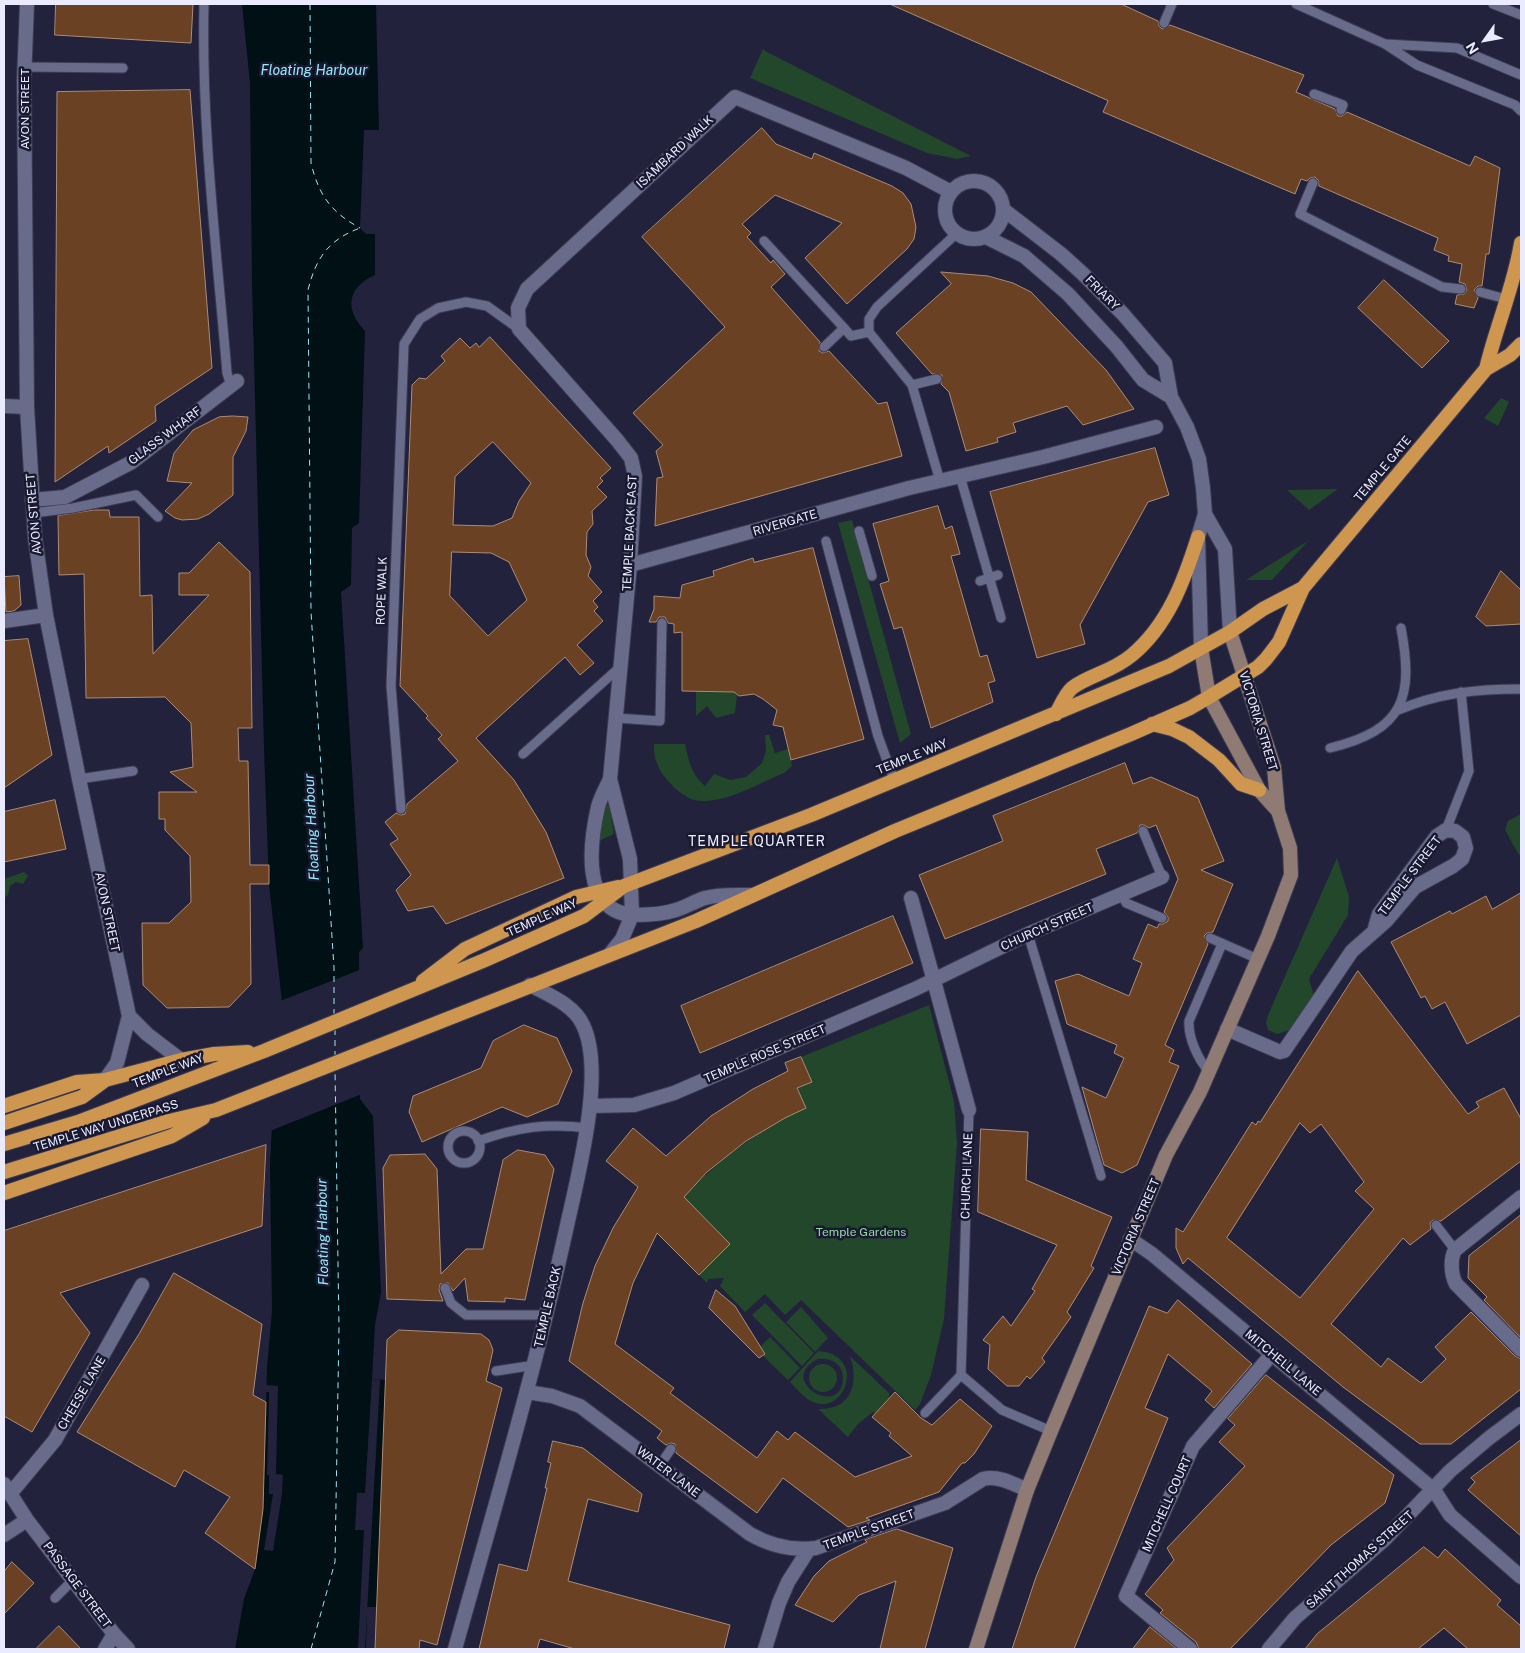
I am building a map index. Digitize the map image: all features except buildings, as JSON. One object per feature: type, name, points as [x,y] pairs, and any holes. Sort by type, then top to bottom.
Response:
[{"type":"highway","name":"TEMPLE GATE","points":[[1486,369],[1518,262],[1521,243]]},
{"type":"highway","name":"TEMPLE GATE","points":[[1244,676],[1266,659],[1279,642],[1303,588],[1486,369],[1510,355],[1521,344]]},
{"type":"highway","points":[[1056,714],[1070,689],[1112,670],[1132,656],[1155,633],[1175,597],[1198,537]]},
{"type":"highway","name":"TEMPLE GATE","points":[[1230,632],[1263,608],[1303,588]]},
{"type":"highway","name":"TEMPLE WAY","points":[[78,1122],[406,994],[579,919],[602,896],[628,884],[693,861],[1056,714],[1169,666],[1230,632]]},
{"type":"highway","points":[[4,1192],[172,1136],[216,1110],[410,1032],[696,921],[895,831],[1152,724],[1208,697],[1244,676]]},
{"type":"highway","points":[[1152,724],[1172,729],[1189,737],[1219,760],[1242,784],[1259,790]]},
{"type":"highway","points":[[406,994],[465,949],[576,897],[602,896]]},
{"type":"highway","points":[[4,1106],[77,1082],[105,1080],[181,1060],[214,1054],[264,1051]]},
{"type":"highway","points":[[4,1122],[82,1097],[105,1080]]},
{"type":"highway","name":"TEMPLE WAY UNDERPASS","points":[[4,1172],[169,1121],[216,1110]]},
{"type":"highway","name":"TEMPLE WAY UNDERPASS","points":[[4,1144],[78,1122]]},
{"type":"main road","name":"VICTORIA STREET","points":[[976,1649],[1028,1490],[1051,1430],[1166,1155],[1209,1072],[1226,1029],[1258,959],[1280,907],[1290,875],[1290,848],[1278,811],[1274,766],[1230,632]]},
{"type":"main road","name":"VICTORIA STREET","points":[[1201,648],[1208,697],[1259,790],[1278,811]]},
{"type":"street","name":"AVON STREET","points":[[27,4],[25,67],[27,407],[32,507],[46,615],[129,1016],[117,1063],[105,1080]]},
{"type":"street","name":"ISAMBARD WALK","points":[[519,329],[518,308],[527,289],[735,97],[906,168],[951,192]]},
{"type":"street","name":"FRIARY","points":[[951,192],[967,182],[982,182],[991,186],[998,193],[1004,210],[1061,254],[1123,314],[1165,363],[1172,397],[1187,428],[1198,459],[1205,514],[1225,549],[1230,632]]},
{"type":"street","points":[[951,192],[945,214],[948,224],[956,234]]},
{"type":"street","points":[[986,238],[997,229],[1004,210]]},
{"type":"street","name":"FRIARY","points":[[956,234],[976,240],[986,238],[1024,256],[1068,294],[1117,347],[1143,380],[1172,397]]},
{"type":"street","name":"TEMPLE BACK EAST","points":[[519,329],[631,458],[635,476],[630,565],[610,779],[598,805],[590,855],[592,872],[602,896]]},
{"type":"street","name":"GLASS WHARF","points":[[32,507],[65,497],[132,462],[234,383]]},
{"type":"street","points":[[4,406],[27,407]]},
{"type":"street","name":"RIVERGATE","points":[[630,565],[940,481],[1156,427]]},
{"type":"street","name":"FRIARY","points":[[1201,648],[1198,537],[1205,514]]},
{"type":"street","points":[[4,621],[46,615]]},
{"type":"street","name":"TEMPLE BACK EAST","points":[[610,779],[630,859],[628,884],[632,915]]},
{"type":"street","name":"TEMPLE STREET","points":[[1226,1029],[1280,1052],[1284,1051],[1352,951],[1375,928],[1386,921],[1415,886],[1453,866],[1462,859],[1466,848],[1462,837],[1454,831],[1446,830],[1437,836],[1379,914],[1375,928]]},
{"type":"street","name":"CHURCH STREET","points":[[934,981],[1028,934],[1162,877]]},
{"type":"street","points":[[602,896],[615,909],[632,915],[676,910],[704,898],[720,895],[750,895]]},
{"type":"street","name":"CHURCH LANE","points":[[911,898],[969,1110]]},
{"type":"street","points":[[610,954],[622,940],[632,915]]},
{"type":"street","name":"TEMPLE ROSE STREET","points":[[590,1106],[634,1105],[656,1100],[934,981]]},
{"type":"street","name":"TEMPLE BACK","points":[[455,1649],[535,1365],[588,1128],[591,1069],[588,1038],[583,1025],[571,1010],[530,985]]},
{"type":"street","points":[[129,1016],[152,1038],[181,1060]]},
{"type":"street","points":[[1521,1197],[1455,1250],[1453,1254],[1453,1278],[1478,1313],[1521,1350]]},
{"type":"street","name":"MITCHELL LANE","points":[[1130,1239],[1272,1354],[1434,1490],[1450,1515],[1521,1577]]},
{"type":"street","name":"CHEESE LANE","points":[[7,1489],[55,1440],[142,1285]]},
{"type":"street","name":"MITCHELL COURT","points":[[1190,1649],[1126,1596],[1193,1446],[1272,1354]]},
{"type":"street","name":"WATER LANE","points":[[527,1392],[552,1396],[580,1406],[763,1542],[794,1550],[809,1549]]},
{"type":"street","name":"SAINT THOMAS STREET","points":[[1268,1649],[1296,1618],[1386,1539],[1464,1459],[1521,1414]]},
{"type":"street","name":"TEMPLE STREET","points":[[765,1649],[785,1589],[809,1549],[945,1503],[989,1477],[1028,1490]]},
{"type":"street","name":"PASSAGE STREET","points":[[7,1489],[27,1520],[114,1634],[128,1649]]},
{"type":"street","points":[[4,1535],[27,1520]]},
{"type":"street","points":[[105,1649],[114,1634]]},
{"type":"lane","points":[[204,4],[206,97],[227,373],[234,383]]},
{"type":"lane","points":[[1164,23],[1172,4]]},
{"type":"lane","points":[[1296,4],[1385,44],[1417,65],[1515,104],[1521,111]]},
{"type":"lane","points":[[1493,4],[1521,14]]},
{"type":"lane","points":[[1385,44],[1457,48],[1521,75]]},
{"type":"lane","points":[[25,67],[123,68]]},
{"type":"lane","points":[[1314,94],[1343,105],[1341,110]]},
{"type":"lane","points":[[1313,184],[1300,214],[1442,287],[1461,289]]},
{"type":"lane","points":[[940,481],[912,385],[870,332],[870,319],[876,307],[956,234]]},
{"type":"lane","points":[[764,241],[851,336],[870,332]]},
{"type":"lane","points":[[1480,292],[1506,298]]},
{"type":"lane","name":"ROPE WALK","points":[[401,809],[391,686],[397,649],[404,344],[420,319],[438,308],[466,302],[487,306],[519,329]]},
{"type":"lane","points":[[824,346],[844,328]]},
{"type":"lane","points":[[912,385],[937,379]]},
{"type":"lane","points":[[960,476],[994,576],[1001,618]]},
{"type":"lane","points":[[32,507],[73,508],[136,495],[158,517]]},
{"type":"lane","points":[[859,531],[872,576]]},
{"type":"lane","points":[[826,540],[878,736],[894,780]]},
{"type":"lane","points":[[980,580],[994,576]]},
{"type":"lane","points":[[616,718],[660,721],[662,623]]},
{"type":"lane","points":[[1330,748],[1356,742],[1371,735],[1387,722],[1396,711],[1404,695],[1408,678],[1407,660],[1401,628]]},
{"type":"lane","points":[[523,754],[620,666]]},
{"type":"lane","points":[[1396,711],[1416,702],[1461,692],[1521,690]]},
{"type":"lane","points":[[1446,830],[1469,771],[1461,692]]},
{"type":"lane","points":[[79,779],[133,771]]},
{"type":"lane","points":[[1143,831],[1162,877]]},
{"type":"lane","points":[[1122,894],[1126,903],[1162,918]]},
{"type":"lane","points":[[1028,934],[1101,1176]]},
{"type":"lane","points":[[1210,938],[1258,959]]},
{"type":"lane","points":[[1209,1072],[1195,1047],[1190,1033],[1190,1021],[1222,944]]},
{"type":"lane","name":"CHURCH LANE","points":[[961,1375],[969,1110]]},
{"type":"lane","points":[[478,1141],[506,1131],[529,1126],[558,1124],[588,1128]]},
{"type":"lane","points":[[1436,1225],[1455,1250]]},
{"type":"lane","points":[[445,1288],[451,1303],[466,1315],[547,1315]]},
{"type":"lane","points":[[496,1371],[535,1365]]},
{"type":"lane","points":[[925,1414],[961,1375],[1002,1410],[1051,1430]]},
{"type":"lane","points":[[660,1465],[671,1449]]},
{"type":"lane","points":[[55,1598],[73,1580]]},
{"type":"green space","points":[[763,49],[971,156],[957,159],[927,153],[750,78]]},
{"type":"green space","points":[[1501,398],[1509,402],[1498,426],[1484,418]]},
{"type":"green space","points":[[1338,489],[1309,510],[1287,490]]},
{"type":"green space","points":[[852,520],[911,734],[900,743],[838,523]]},
{"type":"green space","points":[[1309,540],[1272,580],[1246,580]]},
{"type":"green space","points":[[696,691],[733,692],[737,695],[735,713],[716,718],[707,706],[696,716]]},
{"type":"green space","points":[[765,735],[769,735],[775,753],[788,749],[792,766],[784,773],[744,791],[722,798],[696,801],[687,797],[679,792],[662,774],[657,764],[654,744],[685,744],[691,767],[705,786],[714,774],[730,780],[746,777],[762,763],[766,751]]},
{"type":"green space","points":[[605,805],[609,805],[614,834],[599,841]]},
{"type":"green space","points":[[1521,814],[1521,854],[1519,855],[1505,830],[1508,821]]},
{"type":"green space","points":[[1337,858],[1349,897],[1348,915],[1309,979],[1314,996],[1289,1030],[1277,1034],[1268,1030],[1266,1023],[1268,1015]]},
{"type":"green space","points":[[24,872],[28,876],[23,884],[16,882],[10,886],[8,895],[4,898],[4,879]]},
{"type":"green space","name":"Temple Gardens","points":[[929,1005],[954,1101],[957,1143],[944,1319],[931,1375],[920,1404],[915,1410],[801,1300],[785,1315],[765,1294],[745,1312],[720,1286],[724,1278],[708,1279],[707,1283],[699,1275],[730,1244],[687,1200],[682,1199],[710,1171],[739,1147],[771,1126],[806,1108],[797,1088],[812,1082],[801,1057]]},
{"type":"green space","points":[[765,1303],[814,1353],[802,1366],[752,1315]]},
{"type":"green space","points":[[801,1307],[828,1338],[815,1352],[786,1322]]},
{"type":"green space","points":[[770,1337],[800,1368],[788,1380],[757,1350]]},
{"type":"green space","points":[[818,1351],[833,1355],[843,1362],[847,1372],[846,1383],[842,1393],[835,1400],[825,1404],[810,1401],[790,1382]],"holes":[[[818,1359],[835,1362],[841,1369],[843,1378],[840,1390],[833,1396],[823,1396],[814,1392],[807,1385],[804,1377],[807,1368]]]},
{"type":"green space","points":[[850,1356],[889,1393],[889,1398],[875,1413],[873,1412],[858,1424],[848,1437],[818,1409],[839,1405],[850,1393],[854,1376]]},
{"type":"green space","points":[[823,1364],[833,1368],[837,1378],[833,1388],[823,1392],[813,1388],[809,1378],[813,1368]]},
{"type":"water","name":"Floating Harbour","points":[[242,4],[376,4],[379,130],[364,130],[360,228],[366,234],[375,234],[375,275],[358,286],[352,300],[354,315],[365,331],[359,523],[352,528],[351,585],[341,592],[363,948],[359,952],[360,1099],[373,1116],[381,1292],[375,1325],[372,1379],[386,1380],[377,1607],[367,1607],[366,1649],[235,1649],[244,1599],[255,1569],[263,1509],[267,1368],[272,1310],[270,1165],[274,1083],[282,1002],[269,884],[252,282],[250,83]]},
{"type":"pier","points":[[362,969],[362,1094],[270,1131],[271,1083],[280,1001]]},
{"type":"pier","points":[[372,1379],[380,1380],[365,1649],[358,1649],[364,1530],[355,1530],[357,1493],[365,1493]]},
{"type":"pier","points":[[266,1385],[278,1386],[276,1474],[283,1475],[273,1551],[264,1550],[273,1494],[269,1494],[269,1475],[267,1475],[269,1392],[266,1392]]},
{"type":"ferry route","points":[[310,4],[311,163],[318,185],[328,202],[341,216],[360,228]]},
{"type":"ferry route","points":[[334,1015],[334,968],[311,612],[308,290],[315,268],[325,252],[340,238],[360,228]]},
{"type":"ferry route","points":[[335,1029],[335,1057]]},
{"type":"ferry route","points":[[311,1649],[335,1562],[339,1327],[335,1069]]},
{"type":"district","name":"TEMPLE QUARTER","points":[[757,842]]}]
